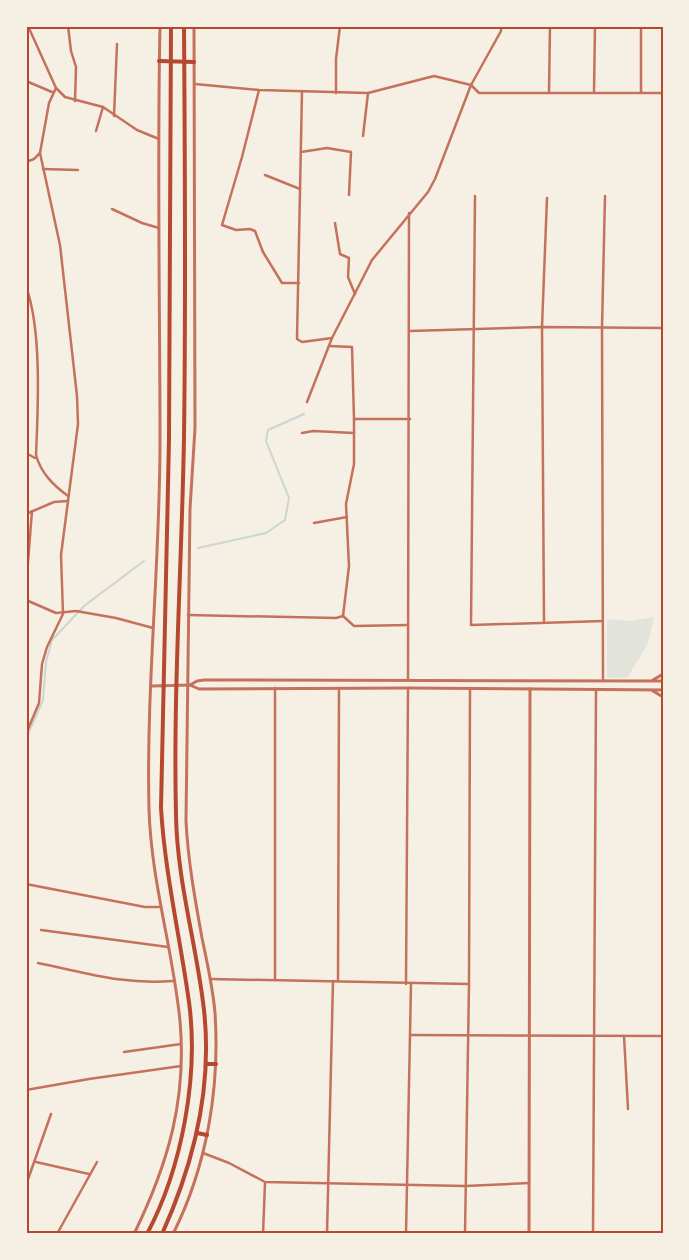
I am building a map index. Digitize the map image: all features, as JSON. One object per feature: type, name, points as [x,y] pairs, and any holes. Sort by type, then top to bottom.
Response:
[{"type":"highway","points":[[147,1234],[162,1200],[178,1149],[191,1069],[189,1003],[163,845],[161,808],[169,439],[171,26]]},
{"type":"highway","points":[[162,1234],[178,1197],[197,1133],[206,1064],[204,1005],[178,852],[177,685],[184,437],[184,26]]},
{"type":"highway","points":[[159,61],[184,60],[194,62]]},
{"type":"highway","points":[[206,1064],[216,1064]]},
{"type":"highway","points":[[197,1133],[207,1135]]},
{"type":"street","points":[[28,26],[56,88],[66,97],[103,108],[137,130],[159,139]]},
{"type":"street","points":[[68,26],[71,51],[76,67],[75,101]]},
{"type":"street","points":[[134,1234],[156,1189],[167,1151],[176,1113],[181,1066],[181,1044],[149,810],[160,444],[160,26]]},
{"type":"street","points":[[173,1234],[203,1153],[216,1064],[215,1011],[188,858],[186,821],[190,509],[195,428],[194,26]]},
{"type":"street","points":[[336,92],[336,59],[340,26]]},
{"type":"street","points":[[307,402],[332,338],[372,260],[428,192],[471,85],[501,31],[501,26]]},
{"type":"street","points":[[549,92],[550,26]]},
{"type":"street","points":[[594,92],[595,26]]},
{"type":"street","points":[[641,26],[641,93]]},
{"type":"street","points":[[114,116],[117,44]]},
{"type":"street","points":[[195,84],[259,90],[368,94],[434,76],[471,85],[479,93],[663,93]]},
{"type":"street","points":[[26,81],[52,92]]},
{"type":"street","points":[[26,734],[39,703],[42,664],[47,647],[63,614],[61,555],[78,424],[77,396],[60,245],[40,153],[52,92],[56,88]]},
{"type":"street","points":[[259,90],[222,225],[236,230],[250,229],[255,231],[263,252],[282,283],[299,283]]},
{"type":"street","points":[[302,91],[297,339],[302,342],[332,338]]},
{"type":"street","points":[[363,136],[368,94]]},
{"type":"street","points":[[96,131],[103,108]]},
{"type":"street","points":[[301,152],[327,148],[351,152],[349,195]]},
{"type":"street","points":[[26,162],[34,159],[40,153]]},
{"type":"street","points":[[42,169],[78,170]]},
{"type":"street","points":[[265,175],[300,190]]},
{"type":"street","points":[[475,196],[471,625],[603,621]]},
{"type":"street","points":[[602,680],[602,328],[605,196]]},
{"type":"street","points":[[544,622],[542,327],[547,198]]},
{"type":"street","points":[[112,209],[142,223],[159,228]]},
{"type":"street","points":[[408,679],[409,213]]},
{"type":"street","points":[[335,223],[340,254],[349,258],[348,277],[355,294]]},
{"type":"street","points":[[26,287],[32,300],[37,350],[37,460]]},
{"type":"street","points":[[410,331],[542,327],[663,328]]},
{"type":"street","points":[[329,346],[352,347],[354,464],[347,496],[349,566],[343,616]]},
{"type":"street","points":[[354,419],[410,419]]},
{"type":"street","points":[[302,433],[313,431],[354,433]]},
{"type":"street","points":[[26,453],[32,454],[52,484],[68,496]]},
{"type":"street","points":[[26,514],[54,502],[68,501]]},
{"type":"street","points":[[26,587],[32,511]]},
{"type":"street","points":[[314,524],[347,517]]},
{"type":"street","points":[[26,600],[56,613],[63,614],[76,611],[116,618],[153,628]]},
{"type":"street","points":[[188,615],[336,618],[343,616],[358,626],[408,625]]},
{"type":"street","points":[[650,681],[663,674]]},
{"type":"street","points":[[188,685],[204,680],[663,681]]},
{"type":"street","points":[[357,680],[357,688]]},
{"type":"street","points":[[454,680],[454,688]]},
{"type":"street","points":[[152,686],[188,685],[199,689],[530,688],[663,690]]},
{"type":"street","points":[[275,688],[275,980]]},
{"type":"street","points":[[338,981],[339,688]]},
{"type":"street","points":[[406,984],[408,688]]},
{"type":"street","points":[[465,1234],[469,984],[470,688]]},
{"type":"street","points":[[529,1234],[530,688]]},
{"type":"street","points":[[593,1234],[596,690]]},
{"type":"street","points":[[653,690],[663,697]]},
{"type":"street","points":[[26,884],[145,906],[161,907]]},
{"type":"street","points":[[41,930],[168,947]]},
{"type":"street","points":[[38,964],[116,980],[142,983],[173,981]]},
{"type":"street","points":[[210,979],[469,984]]},
{"type":"street","points":[[327,1234],[333,981]]},
{"type":"street","points":[[406,1234],[411,984]]},
{"type":"street","points":[[411,1035],[663,1036]]},
{"type":"street","points":[[624,1036],[628,1109]]},
{"type":"street","points":[[124,1052],[181,1044]]},
{"type":"street","points":[[26,1090],[89,1078],[181,1066]]},
{"type":"street","points":[[26,1185],[36,1162],[51,1114]]},
{"type":"street","points":[[203,1153],[229,1163],[265,1182],[466,1186],[529,1184]]},
{"type":"street","points":[[36,1162],[89,1174]]},
{"type":"street","points":[[57,1234],[97,1162]]},
{"type":"street","points":[[263,1234],[265,1182]]},
{"type":"shaded area","points":[[654,617],[648,643],[628,677],[607,678],[607,619],[631,621]]},
{"type":"waterway","points":[[198,548],[266,533],[285,520],[289,498],[266,441],[268,430],[304,414]]},
{"type":"waterway","points":[[26,739],[43,700],[46,662],[52,640],[84,606],[144,561]]}]
